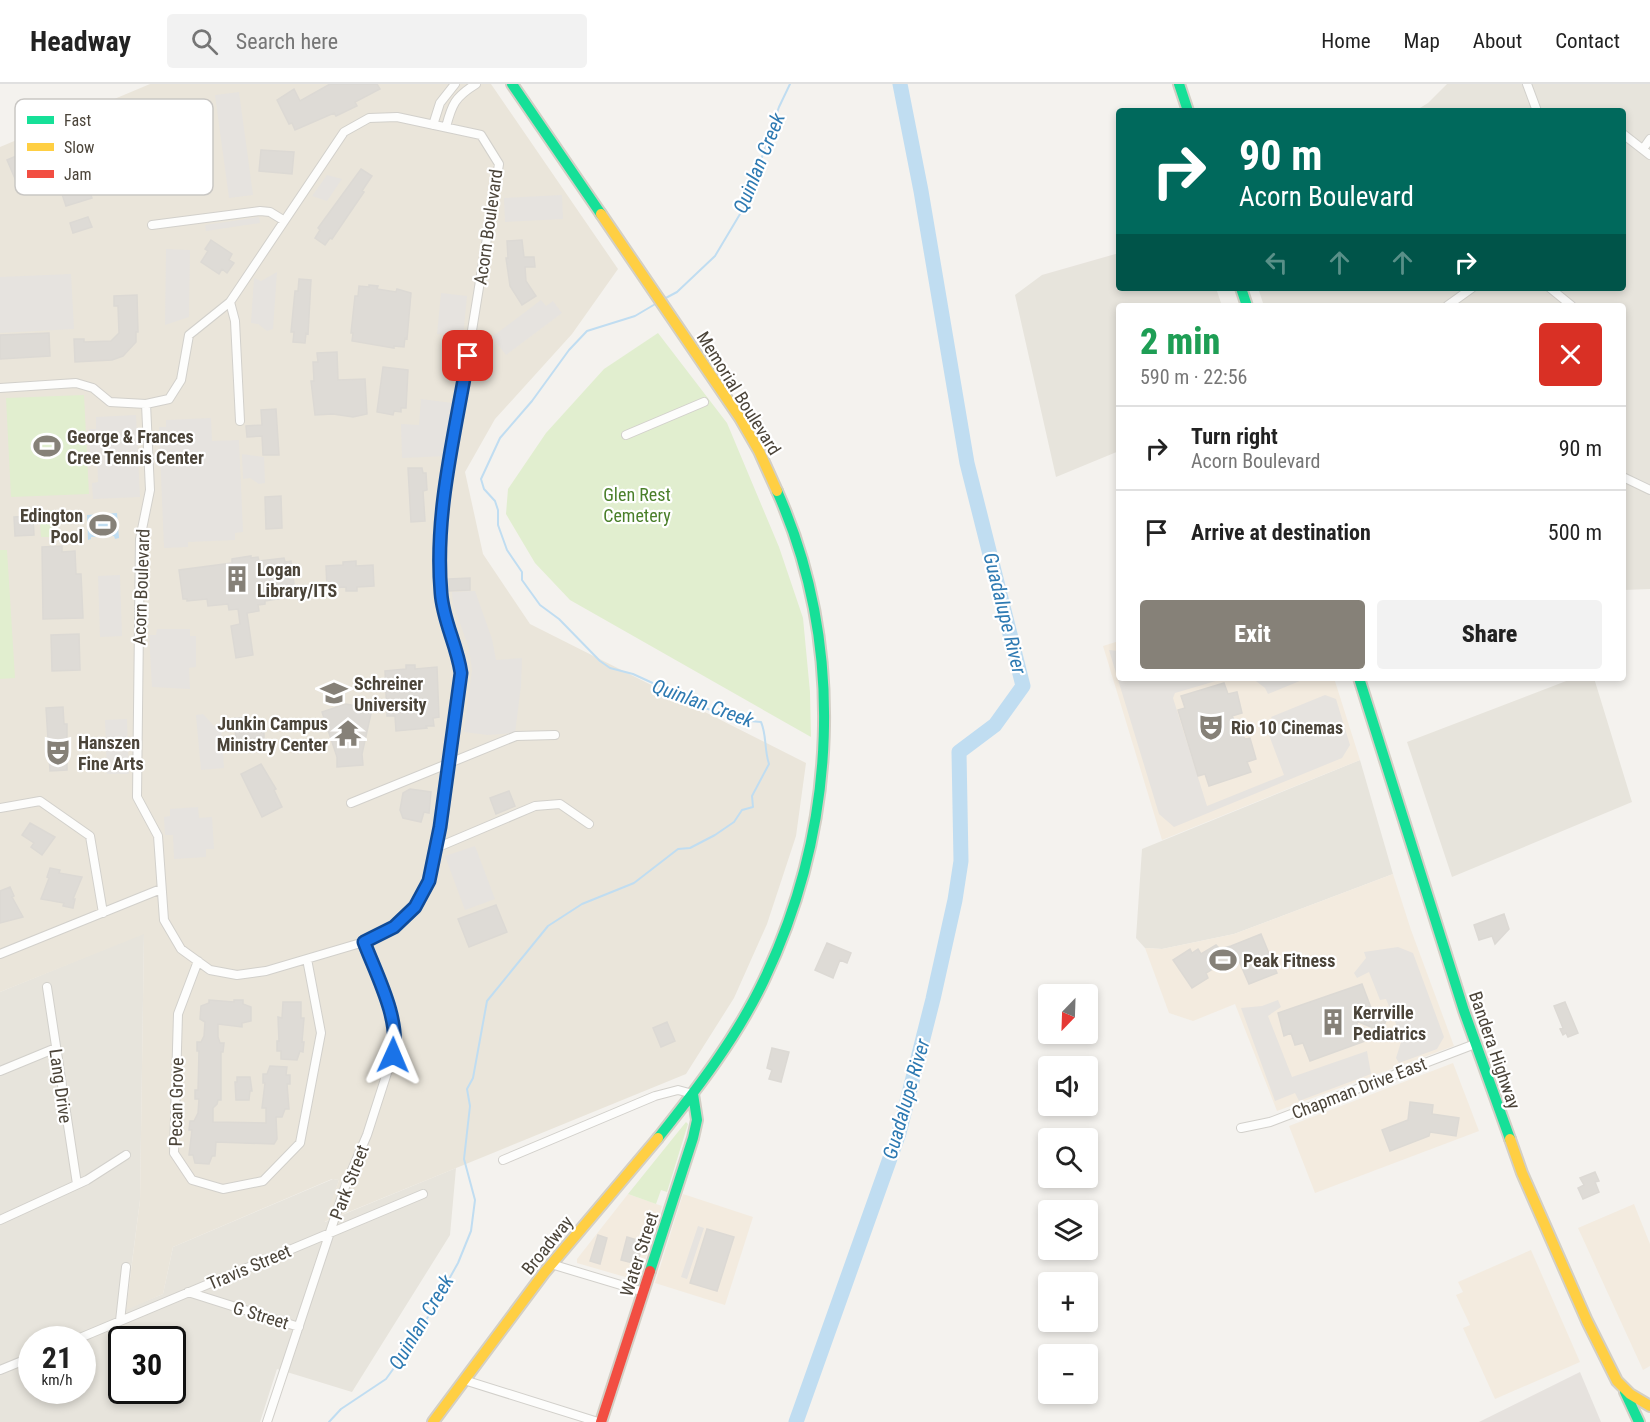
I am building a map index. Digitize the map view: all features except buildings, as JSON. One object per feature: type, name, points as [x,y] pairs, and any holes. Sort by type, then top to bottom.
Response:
[{"type":"main road","name":"Memorial Boulevard","points":[[512,84],[755,444],[785,508],[813,602],[822,656],[826,720],[823,784],[814,836],[787,928],[750,1009],[693,1094]]},
{"type":"main road","points":[[1179,84],[1187,108]]},
{"type":"main road","name":"Bandera Highway","points":[[1360,681],[1475,1044],[1522,1173],[1587,1321],[1623,1389],[1650,1406]]},
{"type":"main road","name":"Broadway","points":[[433,1422],[551,1264],[693,1094]]},
{"type":"main road","name":"Water Street","points":[[600,1422],[693,1138],[697,1120],[693,1094]]},
{"type":"main road","points":[[1623,1389],[1650,1395]]},
{"type":"main road","points":[[1623,1389],[1640,1422]]},
{"type":"street","points":[[433,125],[440,104],[455,84]]},
{"type":"street","points":[[446,128],[452,104],[476,84]]},
{"type":"street","points":[[1527,84],[1536,108]]},
{"type":"street","name":"Acorn Boulevard","points":[[397,117],[446,128],[482,135],[499,164],[438,540],[441,596],[447,622],[458,650],[461,673],[436,848],[429,881],[415,907],[394,927],[364,942],[266,971],[237,975],[210,970],[181,949],[164,920],[158,836],[137,797],[140,539],[150,490],[146,404],[169,399],[181,381],[189,335],[230,302],[344,132],[369,118],[397,117]]},
{"type":"street","points":[[1626,136],[1650,155]]},
{"type":"street","points":[[1642,149],[1650,139]]},
{"type":"street","points":[[152,225],[260,211],[270,212],[283,220]]},
{"type":"street","points":[[1451,303],[1468,291]]},
{"type":"street","points":[[1554,291],[1568,303]]},
{"type":"street","points":[[230,302],[235,321],[240,421]]},
{"type":"street","points":[[0,388],[76,383],[93,388],[110,402],[146,404]]},
{"type":"street","points":[[626,435],[704,402]]},
{"type":"street","points":[[1626,478],[1650,490]]},
{"type":"street","points":[[351,803],[516,736],[555,735]]},
{"type":"street","points":[[0,808],[40,801],[90,836],[103,913]]},
{"type":"street","points":[[436,848],[535,806],[560,804],[589,824]]},
{"type":"street","points":[[0,954],[161,889]]},
{"type":"street","name":"Park Street","points":[[267,1422],[346,1184],[367,1135],[396,1041],[390,1012],[364,942]]},
{"type":"street","name":"Pecan Grove","points":[[198,961],[178,1014],[174,1153],[192,1180],[223,1189],[263,1181],[300,1143],[321,1032],[307,959]]},
{"type":"street","name":"Lang Drive","points":[[47,987],[77,1184]]},
{"type":"street","name":"Chapman Drive East","points":[[1241,1128],[1270,1122],[1475,1044]]},
{"type":"street","points":[[0,1071],[56,1048]]},
{"type":"street","points":[[503,1160],[655,1096],[678,1090],[693,1094]]},
{"type":"street","points":[[0,1220],[77,1184],[126,1155]]},
{"type":"street","name":"Travis Street","points":[[96,1331],[423,1194]]},
{"type":"street","points":[[551,1264],[644,1292]]},
{"type":"street","points":[[120,1321],[126,1267]]},
{"type":"street","name":"G Street","points":[[188,1292],[299,1327]]},
{"type":"street","points":[[0,1370],[18,1363]]},
{"type":"street","points":[[464,1380],[600,1422]]},
{"type":"shaded area","name":"Schreiner University","points":[[150,84],[491,84],[618,269],[572,334],[495,419],[465,472],[483,554],[530,624],[806,763],[796,836],[767,924],[734,998],[686,1074],[324,1222],[339,1180],[332,1179],[173,1247],[163,1294],[126,1310],[140,1200],[144,934],[0,992],[0,147],[15,141],[15,195],[213,195],[213,99],[114,99]]},
{"type":"shaded area","points":[[1447,84],[1650,84],[1650,589],[1626,590],[1626,303],[1263,303],[1259,291],[1626,291],[1626,108],[1420,108]]},
{"type":"shaded area","points":[[239,92],[253,195],[229,198],[215,95]]},
{"type":"shaded area","points":[[327,175],[342,179],[327,201],[312,196]]},
{"type":"shaded area","points":[[562,195],[563,219],[505,222],[504,198]]},
{"type":"shaded area","points":[[259,217],[260,223],[206,231],[205,225]]},
{"type":"shaded area","points":[[166,249],[190,250],[189,317],[165,325]]},
{"type":"shaded area","points":[[1116,254],[1116,291],[1217,291],[1221,303],[1116,303],[1116,452],[1056,477],[1015,295],[1042,275]]},
{"type":"shaded area","points":[[277,272],[273,329],[267,331],[258,324],[251,323],[254,278],[261,281]]},
{"type":"shaded area","points":[[71,274],[74,329],[0,333],[0,277]]},
{"type":"shaded area","points":[[441,293],[467,296],[463,337],[437,334]]},
{"type":"shaded area","points":[[541,300],[546,306],[553,301],[562,313],[506,355],[492,337]]},
{"type":"shaded area","points":[[421,399],[453,403],[447,456],[402,458],[401,424],[419,425]]},
{"type":"shaded area","points":[[136,415],[140,497],[93,499],[92,483],[98,482],[97,457],[90,457],[89,429],[96,429],[96,417]]},
{"type":"shaded area","points":[[211,418],[212,441],[239,440],[243,532],[235,533],[235,540],[188,542],[188,547],[164,548],[159,427],[166,427],[166,420]]},
{"type":"shaded area","points":[[242,454],[264,457],[265,483],[259,484],[250,478],[243,479]]},
{"type":"shaded area","points":[[120,575],[122,636],[100,637],[98,576]]},
{"type":"shaded area","points":[[475,591],[492,639],[496,660],[522,658],[515,733],[488,735],[464,732],[472,670],[469,649],[453,603],[452,592]]},
{"type":"shaded area","points":[[157,629],[190,629],[190,636],[196,636],[196,667],[189,668],[190,689],[152,687],[149,635],[156,635]]},
{"type":"shaded area","points":[[1116,642],[1116,681],[1335,681],[1360,760],[1162,840],[1103,646]]},
{"type":"shaded area","points":[[1109,650],[1116,651],[1116,673]]},
{"type":"shaded area","points":[[1118,681],[1216,681],[1175,693],[1173,698],[1207,806],[1284,775],[1269,735],[1274,723],[1271,717],[1325,695],[1336,699],[1350,745],[1342,758],[1174,827],[1159,814]]},
{"type":"shaded area","points":[[1256,681],[1300,681],[1268,694],[1265,688]]},
{"type":"shaded area","points":[[1566,681],[1595,681],[1632,802],[1452,877],[1407,742]]},
{"type":"shaded area","points":[[203,714],[214,726],[221,726],[224,768],[201,770],[196,715]]},
{"type":"shaded area","points":[[127,719],[129,774],[107,774],[105,720]]},
{"type":"shaded area","points":[[1360,760],[1393,874],[1234,934],[1162,949],[1145,948],[1136,938],[1142,849]]},
{"type":"shaded area","points":[[198,807],[199,818],[212,817],[214,849],[206,849],[206,857],[174,859],[173,835],[165,835],[164,817],[170,816],[170,809]]},
{"type":"shaded area","points":[[475,846],[495,899],[465,910],[445,856]]},
{"type":"shaded area","points":[[1393,874],[1454,1046],[1277,1111],[1235,1004],[1193,1021],[1169,1013],[1145,948],[1162,949],[1234,934]]},
{"type":"shaded area","points":[[144,933],[140,1200],[126,1309],[163,1294],[173,1247],[333,1179],[339,1180],[325,1222],[456,1168],[450,1235],[352,1392],[277,1369],[260,1422],[0,1422],[0,992]]},
{"type":"shaded area","points":[[1398,947],[1413,953],[1444,1037],[1437,1049],[1399,1063],[1396,1058],[1402,1039],[1386,999],[1380,1000],[1369,972],[1357,978],[1354,973],[1366,958],[1364,952]]},
{"type":"shaded area","points":[[1278,1000],[1281,1007],[1268,1016],[1292,1077],[1367,1051],[1371,1074],[1299,1101],[1295,1093],[1275,1101],[1241,1008],[1262,1006]]},
{"type":"shaded area","points":[[1453,1063],[1479,1131],[1315,1193],[1289,1126]]},
{"type":"shaded area","points":[[628,1194],[662,1206],[639,1281],[577,1263],[577,1259]]},
{"type":"shaded area","points":[[683,1194],[753,1217],[725,1305],[655,1283]]},
{"type":"shaded area","points":[[1634,1204],[1650,1244],[1650,1366],[1643,1370],[1578,1228]]},
{"type":"shaded area","points":[[698,1226],[704,1228],[687,1279],[681,1277]]},
{"type":"shaded area","points":[[1531,1250],[1580,1362],[1495,1399],[1463,1328],[1470,1325],[1456,1295],[1463,1292],[1458,1282]]},
{"type":"shaded area","points":[[1580,1372],[1601,1422],[1479,1422]]},
{"type":"green space","name":"Glen Rest Cemetery","points":[[658,333],[727,423],[779,547],[803,618],[810,692],[811,737],[570,600],[535,563],[506,514],[508,489],[546,433],[604,369]]},
{"type":"green space","name":"George & Frances Cree Tennis Center","points":[[84,395],[89,494],[11,497],[6,398]]},
{"type":"green space","points":[[39,510],[54,510],[55,537],[41,537]]},
{"type":"green space","points":[[0,550],[7,550],[15,678],[0,679]]},
{"type":"green space","points":[[686,1122],[688,1124],[667,1192],[661,1190],[656,1204],[628,1194]]},
{"type":"water","name":"Edington Pool","points":[[117,513],[119,538],[115,539],[114,536],[91,537],[88,540],[87,515]]},
{"type":"waterway","name":"Quinlan Creek","points":[[662,300],[677,292],[715,256],[746,204],[779,107],[790,84]]},
{"type":"waterway","name":"Guadalupe River","points":[[796,1422],[899,1133],[933,999],[955,900],[961,861],[959,752],[995,725],[1023,686],[967,463],[921,191],[900,84]]},
{"type":"waterway","name":"Quinlan Creek","points":[[329,1422],[341,1409],[386,1379],[419,1333],[458,1263],[471,1231],[475,1200],[464,1159],[470,1106],[467,1089],[473,1078],[487,1001],[548,926],[582,904],[634,883],[678,849],[690,848],[715,835],[734,822],[742,810],[753,807],[752,796],[769,764],[761,722],[738,720],[689,702],[633,674],[610,668],[600,661],[559,619],[540,605],[522,580],[522,572],[507,550],[498,525],[498,510],[495,501],[484,489],[481,479],[500,438],[532,401],[569,350],[587,331],[635,316],[657,303]]},
{"type":"traffic: fast","points":[[512,84],[601,214]]},
{"type":"traffic: fast","points":[[1179,84],[1187,108]]},
{"type":"traffic: fast","points":[[1242,291],[1246,303]]},
{"type":"traffic: fast","points":[[658,1138],[702,1082],[742,1022],[764,980],[788,921],[807,861],[818,799],[824,736],[822,673],[814,611],[799,550],[777,491]]},
{"type":"traffic: fast","points":[[1360,681],[1464,1011],[1510,1139]]},
{"type":"traffic: fast","points":[[650,1271],[693,1138],[697,1120],[693,1094]]},
{"type":"traffic: fast","points":[[1625,1392],[1639,1422]]},
{"type":"traffic: slow","points":[[601,214],[740,418],[759,451],[777,491]]},
{"type":"traffic: slow","points":[[433,1422],[544,1273],[658,1138]]},
{"type":"traffic: slow","points":[[1510,1139],[1522,1173],[1587,1321],[1617,1381],[1630,1394],[1650,1406]]},
{"type":"traffic: jam","points":[[601,1422],[650,1271]]},
{"type":"place","name":"George & Frances Cree Tennis Center","points":[[47,446]]},
{"type":"place","name":"Edington Pool","points":[[103,525]]},
{"type":"place","name":"Logan Library/ITS","points":[[237,579]]},
{"type":"place","name":"Schreiner University","points":[[334,693]]},
{"type":"place","name":"Rio 10 Cinemas","points":[[1211,727]]},
{"type":"place","name":"Junkin Campus Ministry Center","points":[[348,733]]},
{"type":"place","name":"Hanszen Fine Arts","points":[[58,752]]},
{"type":"place","name":"Peak Fitness","points":[[1223,960]]},
{"type":"place","name":"Kerrville Pediatrics","points":[[1333,1022]]},
{"type":"route","points":[[393,1055],[396,1041],[392,1019],[364,942],[394,927],[415,907],[429,881],[436,848],[461,673],[458,650],[447,622],[441,596],[438,540],[468,356]]}]
